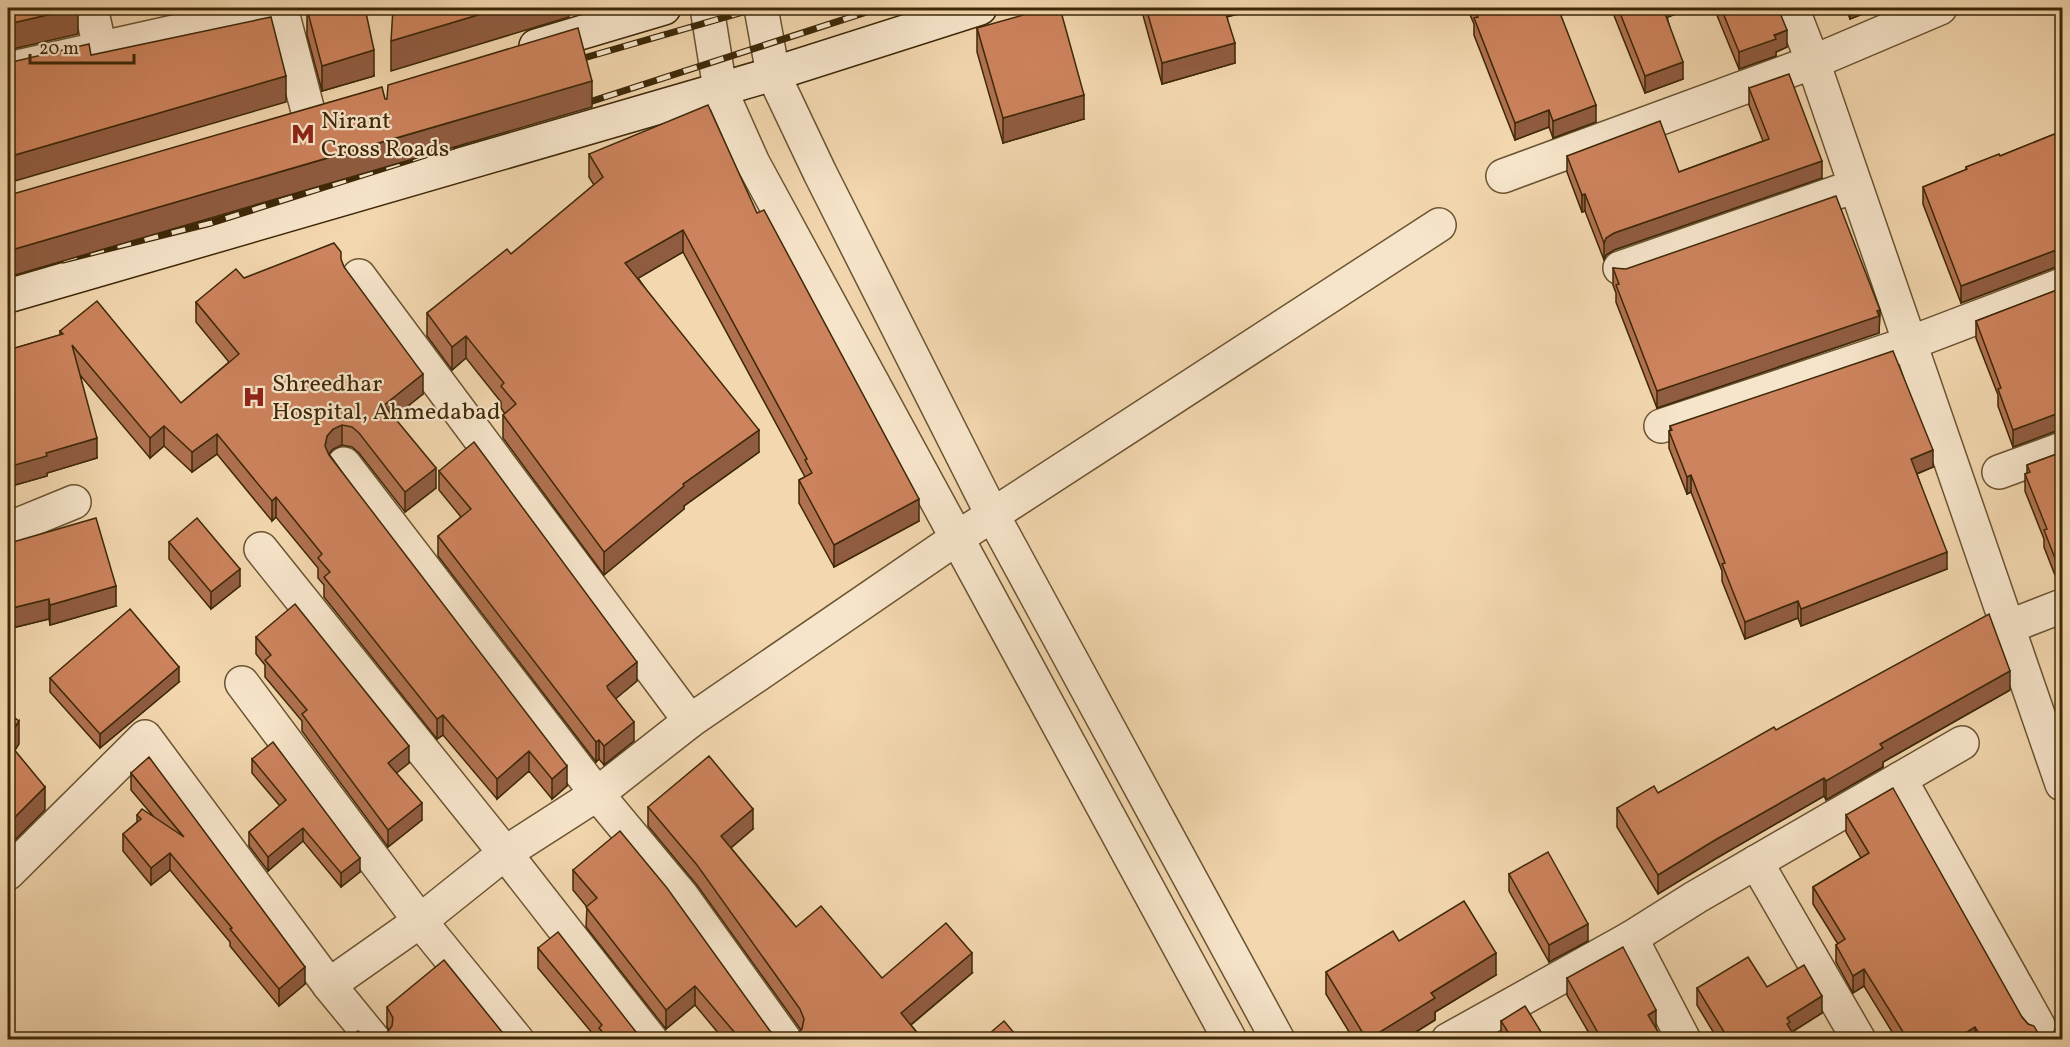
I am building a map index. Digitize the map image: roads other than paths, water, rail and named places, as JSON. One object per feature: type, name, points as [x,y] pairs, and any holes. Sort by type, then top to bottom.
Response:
[{"type":"street","points":[[91,8],[100,48]]},
{"type":"street","points":[[8,69],[281,8],[320,112],[275,125]]},
{"type":"street","points":[[504,56],[664,8]]},
{"type":"street","points":[[707,8],[720,89],[753,163],[1230,1040]]},
{"type":"street","points":[[761,8],[773,74],[820,173],[992,514],[1278,1040]]},
{"type":"street","points":[[8,296],[773,74],[980,8]]},
{"type":"street","points":[[1792,8],[1813,62],[2008,627],[2061,773]]},
{"type":"street","points":[[1503,176],[1813,62],[1940,8]]},
{"type":"street","points":[[1620,268],[1855,186]]},
{"type":"street","points":[[329,985],[420,921],[505,853],[597,794],[690,721],[992,514],[1439,225]]},
{"type":"street","points":[[359,276],[690,721]]},
{"type":"street","points":[[1661,426],[1911,343],[2062,285]]},
{"type":"street","points":[[1999,472],[2062,450]]},
{"type":"street","points":[[345,464],[597,794],[682,896],[785,1040]]},
{"type":"street","points":[[8,529],[74,502]]},
{"type":"street","points":[[261,549],[505,853],[651,1040]]},
{"type":"street","points":[[2008,627],[2062,606]]},
{"type":"street","points":[[242,683],[420,921],[517,1040]]},
{"type":"street","points":[[8,873],[145,737],[329,985],[374,1040]]},
{"type":"street","points":[[1459,1037],[1962,743]]},
{"type":"street","points":[[1900,778],[2038,1025]]},
{"type":"street","points":[[1756,862],[1859,1040]]},
{"type":"street","points":[[1631,938],[1684,1040]]},
{"type":"railway","points":[[570,62],[757,8]]},
{"type":"railway","points":[[577,106],[879,8]]},
{"type":"railway","points":[[63,260],[211,223],[454,146]]},
{"type":"place","name":"Nirant Cross Roads","points":[[303,134]]},
{"type":"place","name":"Shreedhar Hospital, Ahmedabad","points":[[254,397]]}]
